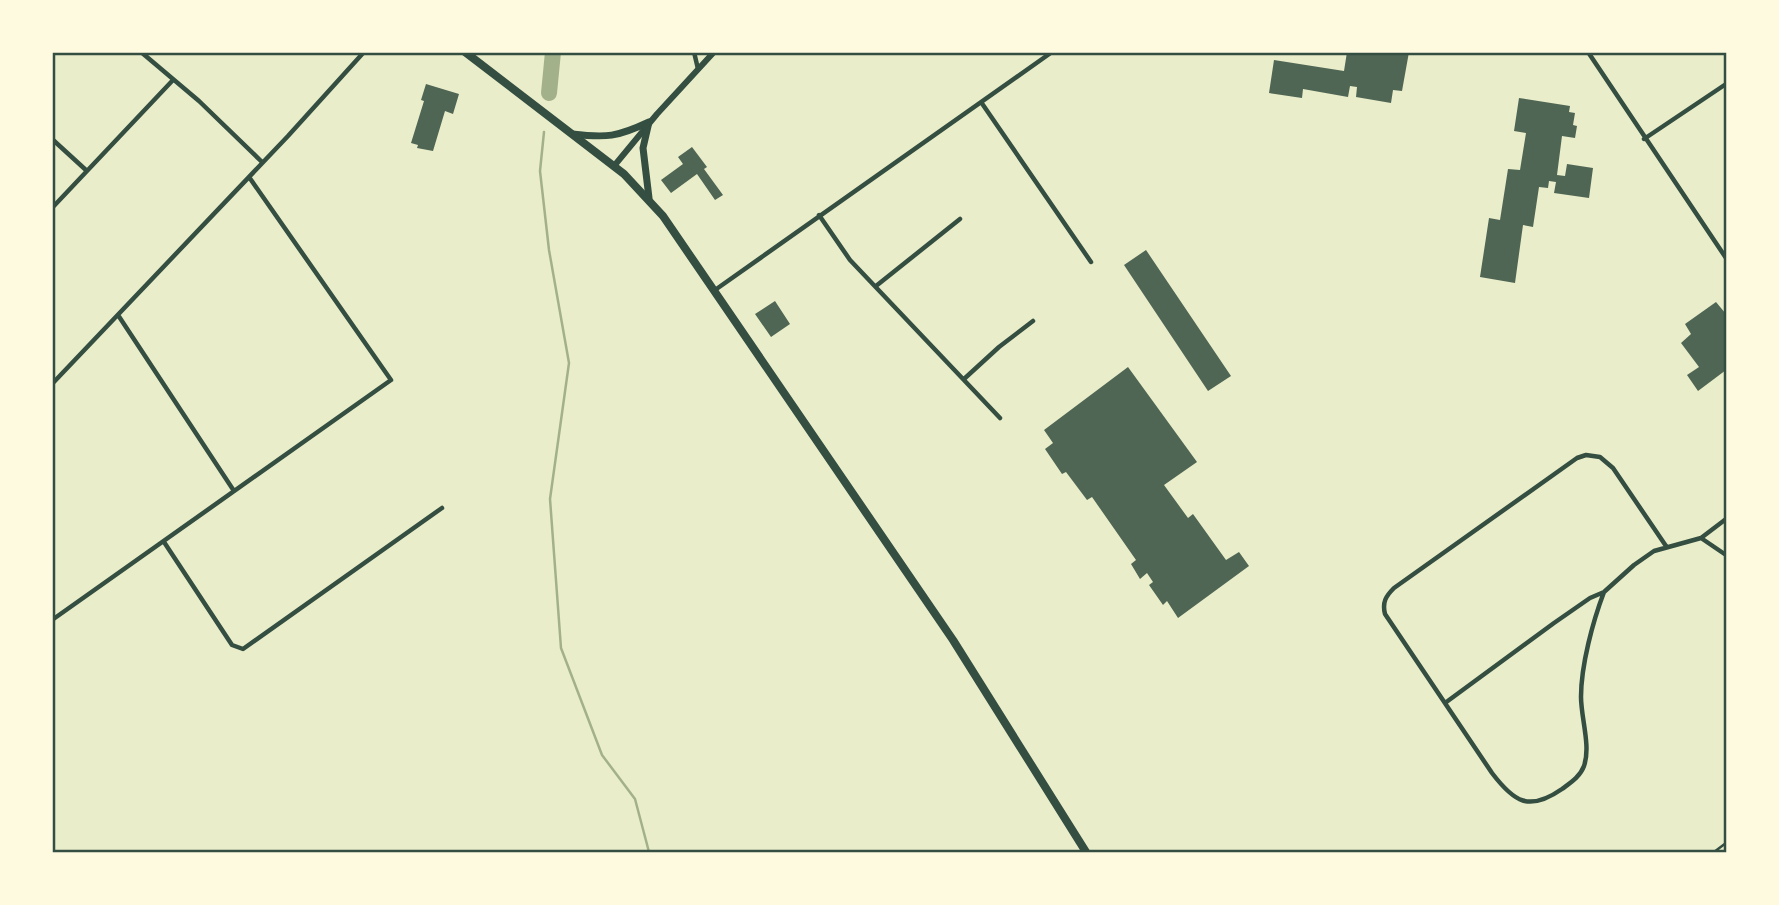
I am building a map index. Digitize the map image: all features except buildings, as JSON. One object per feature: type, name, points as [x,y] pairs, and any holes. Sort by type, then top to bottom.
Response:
[{"type":"main road","points":[[465,52],[614,166],[649,198],[953,640],[1086,852]]},
{"type":"main road","points":[[571,134],[605,138],[649,122]]},
{"type":"main road","points":[[649,122],[643,148],[649,198]]},
{"type":"street","points":[[141,52],[262,162]]},
{"type":"street","points":[[52,384],[364,52]]},
{"type":"street","points":[[694,52],[699,71]]},
{"type":"street","points":[[614,166],[649,122],[714,52]]},
{"type":"street","points":[[714,291],[1052,52]]},
{"type":"street","points":[[1588,52],[1644,139],[1727,258]]},
{"type":"street","points":[[52,208],[173,80]]},
{"type":"street","points":[[1644,139],[1727,84]]},
{"type":"street","points":[[981,102],[1091,262]]},
{"type":"street","points":[[52,139],[87,172]]},
{"type":"street","points":[[52,620],[391,380],[249,177]]},
{"type":"street","points":[[819,215],[850,260],[1000,418]]},
{"type":"street","points":[[876,286],[960,219]]},
{"type":"street","points":[[118,315],[234,491]]},
{"type":"street","points":[[964,379],[1033,321]]},
{"type":"street","points":[[1604,592],[1593,628],[1582,688],[1586,751],[1584,766],[1572,782],[1554,795],[1535,803],[1522,801],[1506,792],[1385,614],[1384,602],[1394,588],[1580,457],[1600,457],[1606,460],[1622,479],[1666,546]]},
{"type":"street","points":[[164,542],[232,645],[239,649],[245,648],[442,508]]},
{"type":"street","points":[[1445,703],[1554,623],[1590,598],[1604,592],[1654,551],[1701,537],[1727,519]]},
{"type":"street","points":[[1701,537],[1727,555]]},
{"type":"lane","points":[[1714,852],[1727,843]]},
{"type":"waterway","points":[[549,93],[553,52]]},
{"type":"waterway","points":[[544,132],[540,171],[549,250],[569,363],[550,499],[561,648],[602,755],[635,799],[649,852]]}]
